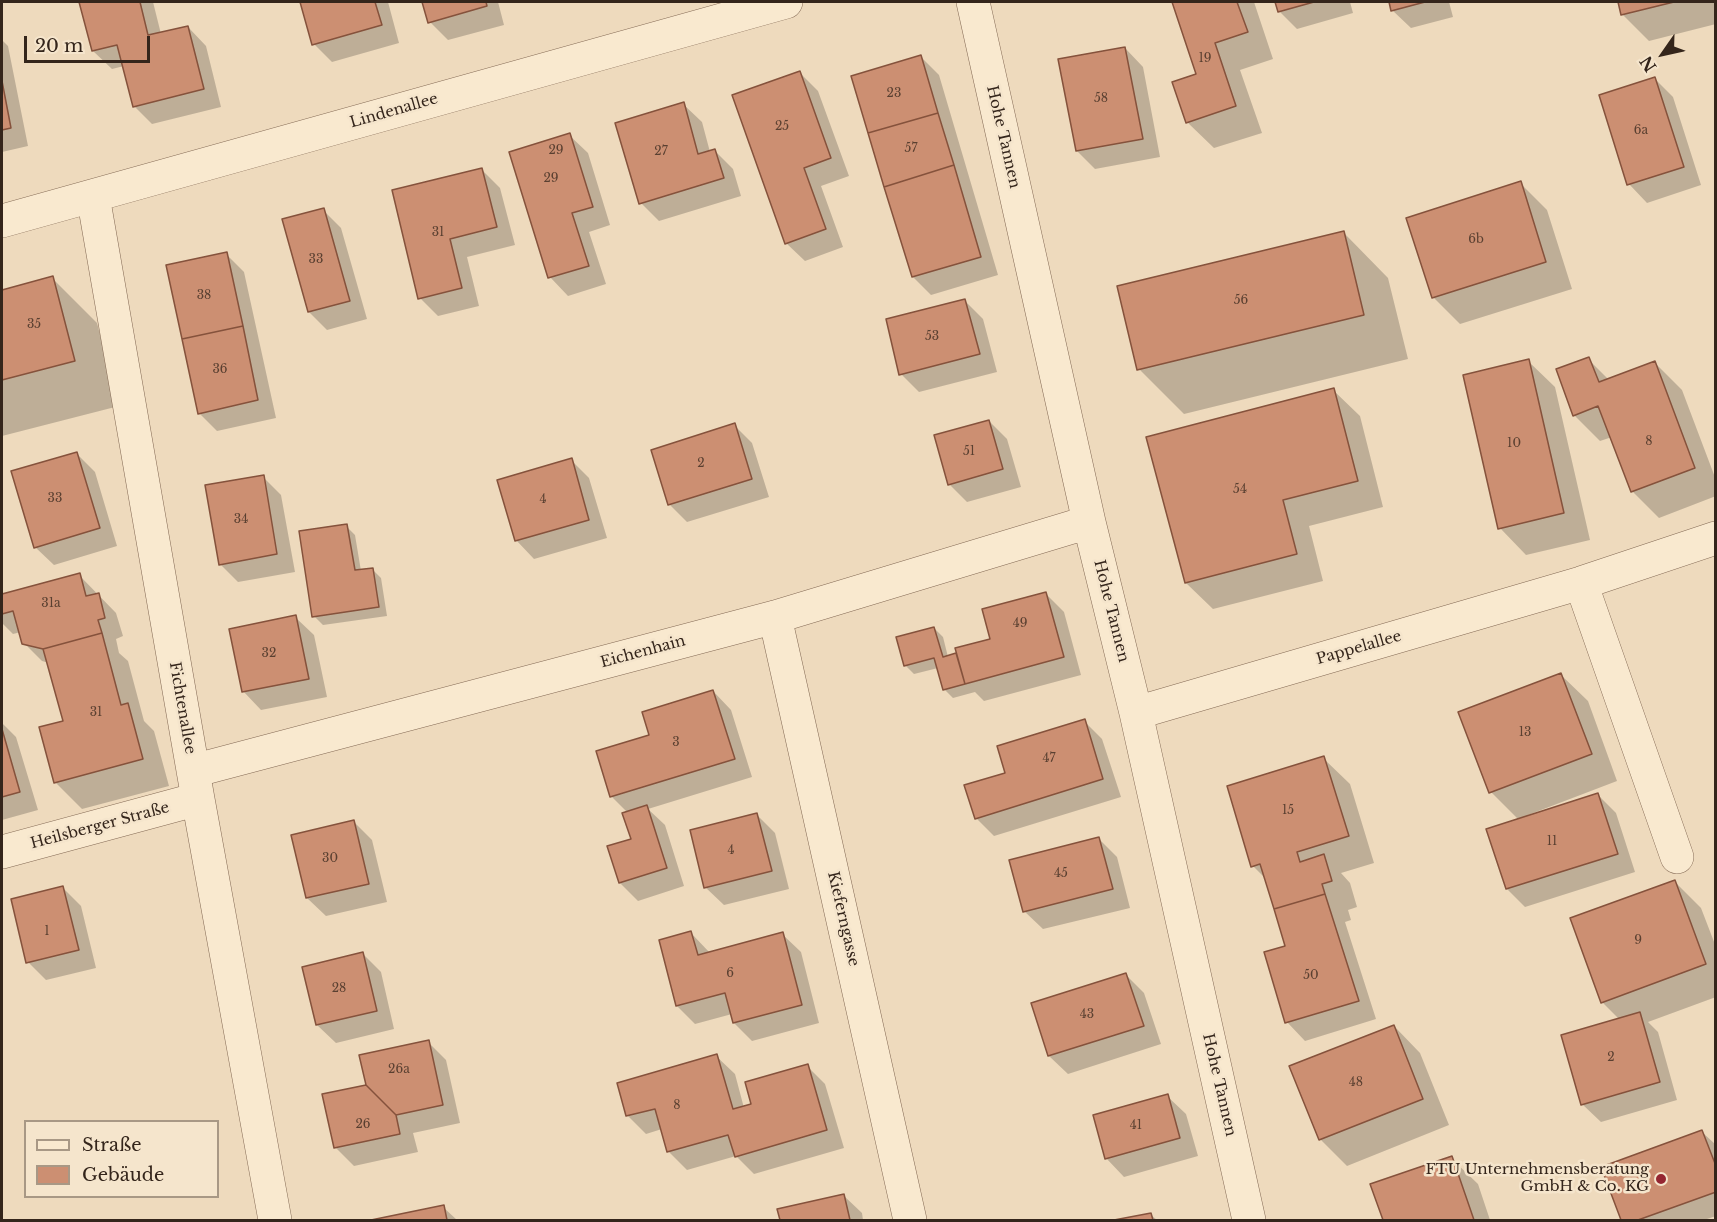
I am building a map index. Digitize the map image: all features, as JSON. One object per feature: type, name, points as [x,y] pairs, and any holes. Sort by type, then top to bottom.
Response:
[{"type":"street","name":"Lindenallee","points":[[2,221],[786,2]]},
{"type":"street","name":"Hohe Tannen","points":[[973,2],[1089,522],[1136,713],[1249,1221]]},
{"type":"street","name":"Fichtenallee","points":[[93,196],[275,1221]]},
{"type":"street","name":"Eichenhain","points":[[196,785],[776,617],[1089,522]]},
{"type":"street","name":"Pappelallee","points":[[1136,713],[1581,583],[1716,538]]},
{"type":"street","points":[[1581,583],[1677,857]]},
{"type":"street","name":"Kieferngasse","points":[[776,617],[910,1221]]},
{"type":"street","name":"Heilsberger Straße","points":[[2,852],[196,785]]},
{"type":"building","points":[[79,2],[140,2],[148,35],[188,26],[204,89],[133,107],[117,45],[92,51]]},
{"type":"building","points":[[300,2],[375,2],[382,25],[312,45]]},
{"type":"building","points":[[422,2],[486,2],[487,6],[428,23]]},
{"type":"building","points":[[1172,2],[1237,2],[1248,32],[1215,43],[1236,106],[1186,123],[1172,82],[1196,74]]},
{"type":"building","points":[[1275,2],[1314,2],[1278,12]]},
{"type":"building","points":[[1389,2],[1425,2],[1391,11]]},
{"type":"building","points":[[1618,2],[1674,2],[1621,15]]},
{"type":"building","points":[[1125,47],[1143,139],[1076,151],[1058,59]]},
{"type":"building","points":[[921,55],[938,113],[868,133],[851,76]]},
{"type":"building","points":[[800,71],[831,158],[804,168],[826,229],[785,244],[732,95]]},
{"type":"building","points":[[1655,77],[1684,167],[1627,185],[1599,95]]},
{"type":"building","points":[[2,81],[11,128],[2,130]]},
{"type":"building","points":[[684,102],[698,154],[715,149],[724,178],[639,204],[615,123]]},
{"type":"building","points":[[938,113],[954,165],[884,187],[868,133]]},
{"type":"building","points":[[570,133],[593,207],[572,213],[589,266],[548,278],[509,152]]},
{"type":"building","points":[[954,165],[981,257],[912,277],[884,187]]},
{"type":"building","points":[[482,168],[497,227],[450,239],[462,288],[418,299],[392,190]]},
{"type":"building","points":[[1521,181],[1546,262],[1432,298],[1406,218]]},
{"type":"building","points":[[324,208],[350,301],[308,312],[282,219]]},
{"type":"building","points":[[1344,231],[1364,315],[1137,370],[1117,286]]},
{"type":"building","points":[[227,252],[243,326],[182,339],[166,265]]},
{"type":"building","points":[[53,276],[75,361],[2,380],[2,290]]},
{"type":"building","points":[[965,299],[980,354],[899,375],[886,319]]},
{"type":"building","points":[[243,326],[258,400],[198,414],[182,339]]},
{"type":"building","points":[[1589,357],[1599,382],[1655,361],[1695,468],[1631,492],[1598,406],[1573,416],[1556,369]]},
{"type":"building","points":[[1529,359],[1564,513],[1498,529],[1463,375]]},
{"type":"building","points":[[1334,388],[1358,481],[1283,500],[1297,554],[1185,583],[1146,437]]},
{"type":"building","points":[[989,420],[1003,469],[948,485],[934,435]]},
{"type":"building","points":[[735,423],[752,479],[668,505],[651,450]]},
{"type":"building","points":[[77,452],[100,528],[34,548],[11,471]]},
{"type":"building","points":[[572,458],[589,520],[515,541],[497,480]]},
{"type":"building","points":[[264,475],[277,554],[219,565],[205,485]]},
{"type":"building","points":[[347,524],[355,570],[373,568],[379,607],[312,617],[299,531]]},
{"type":"building","points":[[80,573],[86,596],[99,593],[105,618],[98,620],[102,633],[43,649],[22,644],[13,611],[2,614],[2,594]]},
{"type":"building","points":[[1046,592],[1064,657],[965,684],[955,648],[990,639],[982,609]]},
{"type":"building","points":[[296,615],[309,679],[242,692],[229,629]]},
{"type":"building","points":[[934,627],[943,657],[956,653],[965,684],[943,690],[934,658],[904,666],[896,637]]},
{"type":"building","points":[[102,633],[121,705],[128,703],[143,759],[54,783],[39,727],[63,721],[43,649]]},
{"type":"building","points":[[1561,673],[1592,754],[1489,793],[1458,712]]},
{"type":"building","points":[[713,690],[735,759],[610,797],[596,751],[649,735],[642,712]]},
{"type":"building","points":[[1085,719],[1103,779],[975,819],[964,785],[1005,773],[997,746]]},
{"type":"building","points":[[2,729],[20,792],[2,797]]},
{"type":"building","points":[[1324,756],[1349,836],[1297,852],[1300,862],[1324,854],[1332,881],[1322,884],[1325,894],[1274,909],[1260,864],[1251,867],[1227,786]]},
{"type":"building","points":[[1598,793],[1618,854],[1506,889],[1486,829]]},
{"type":"building","points":[[647,805],[667,868],[619,883],[607,846],[631,839],[622,813]]},
{"type":"building","points":[[757,813],[772,871],[704,888],[690,830]]},
{"type":"building","points":[[354,820],[369,884],[306,898],[291,835]]},
{"type":"building","points":[[1099,837],[1113,889],[1023,912],[1009,860]]},
{"type":"building","points":[[1675,880],[1706,964],[1601,1003],[1570,918]]},
{"type":"building","points":[[63,886],[79,950],[26,963],[11,899]]},
{"type":"building","points":[[1325,894],[1359,1001],[1285,1023],[1264,952],[1285,946],[1274,909]]},
{"type":"building","points":[[691,931],[698,955],[783,932],[802,1005],[733,1023],[725,993],[676,1006],[659,940]]},
{"type":"building","points":[[363,952],[377,1011],[316,1025],[302,967]]},
{"type":"building","points":[[1126,973],[1144,1026],[1048,1056],[1031,1003]]},
{"type":"building","points":[[1640,1012],[1660,1082],[1581,1105],[1561,1035]]},
{"type":"building","points":[[1394,1025],[1423,1099],[1319,1140],[1289,1066]]},
{"type":"building","points":[[429,1040],[443,1105],[396,1115],[366,1085],[359,1055]]},
{"type":"building","points":[[717,1054],[733,1109],[751,1104],[745,1082],[808,1064],[827,1130],[735,1157],[728,1135],[667,1152],[655,1109],[626,1116],[617,1083]]},
{"type":"building","points":[[366,1085],[396,1115],[400,1134],[334,1148],[322,1094]]},
{"type":"building","points":[[1168,1094],[1180,1138],[1105,1159],[1093,1115]]},
{"type":"building","name":"FTU Unternehmensberatung GmbH & Co. KG","points":[[1702,1130],[1716,1166],[1716,1192],[1638,1220],[1621,1220],[1601,1167]]},
{"type":"building","points":[[1452,1156],[1474,1220],[1383,1220],[1370,1184]]},
{"type":"building","points":[[844,1194],[850,1220],[780,1220],[777,1209]]},
{"type":"building","points":[[444,1205],[447,1220],[371,1220]]},
{"type":"building","points":[[1151,1213],[1153,1220],[1114,1220]]},
{"type":"place","name":"FTU Unternehmensberatung GmbH & Co. KG","points":[[1661,1179]]}]
